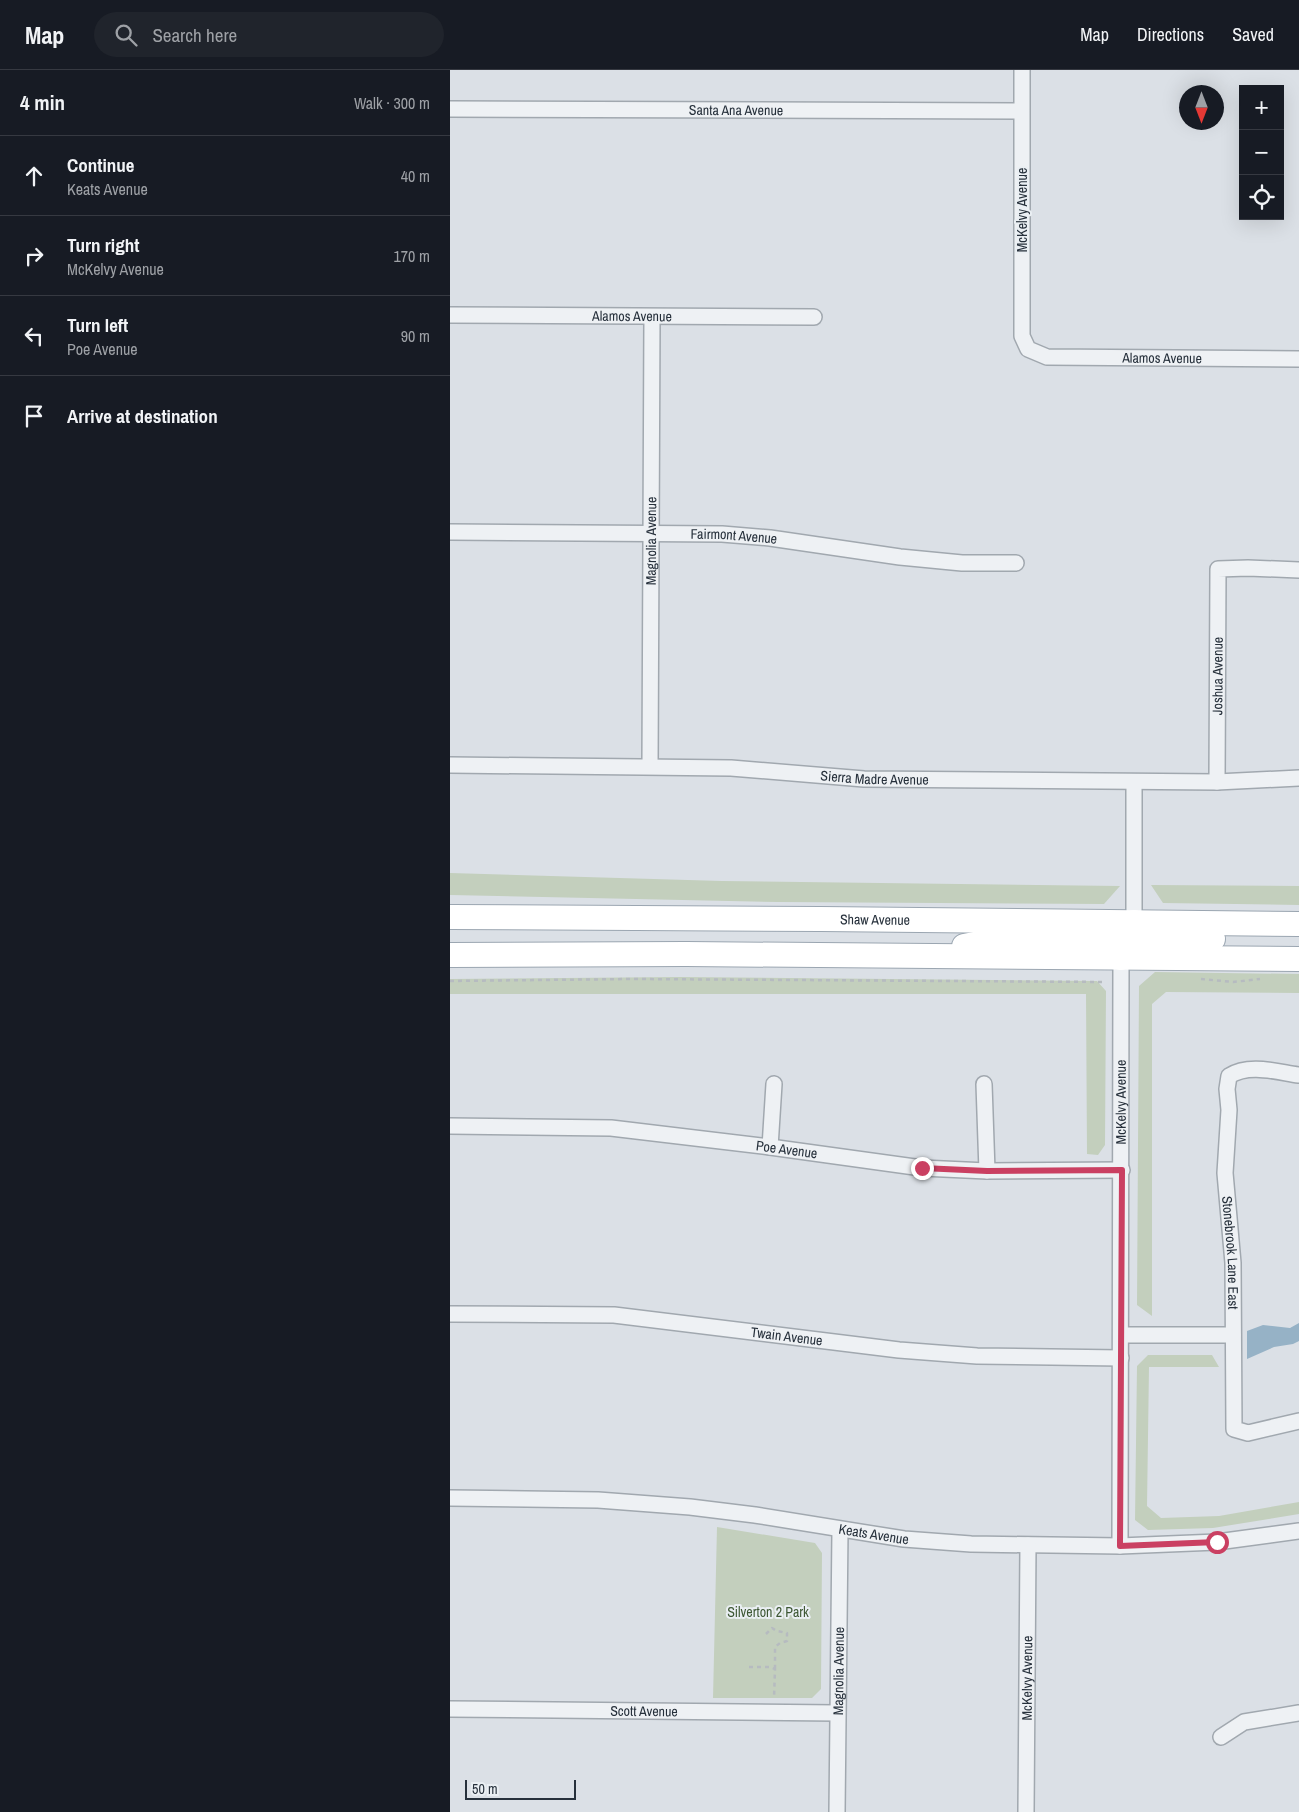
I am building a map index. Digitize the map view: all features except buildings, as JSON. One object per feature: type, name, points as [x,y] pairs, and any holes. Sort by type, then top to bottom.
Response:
[{"type":"main road","name":"Shaw Avenue","points":[[450,917],[1299,924]]},
{"type":"main road","points":[[910,956],[995,940],[1103,940],[1122,934],[1134,922]]},
{"type":"main road","points":[[1121,958],[1123,949],[1143,939],[1252,939],[1299,934]]},
{"type":"main road","points":[[450,955],[696,954],[1299,959]]},
{"type":"street","name":"McKelvy Avenue","points":[[1022,70],[1022,336],[1028,350]]},
{"type":"street","name":"Santa Ana Avenue","points":[[450,109],[1021,111]]},
{"type":"street","name":"Alamos Avenue","points":[[450,315],[814,317]]},
{"type":"street","name":"Magnolia Avenue","points":[[650,766],[652,317]]},
{"type":"street","name":"Alamos Avenue","points":[[1028,350],[1047,357],[1299,359]]},
{"type":"street","name":"Fairmont Avenue","points":[[450,532],[722,534],[770,538],[900,557],[962,563],[1016,563]]},
{"type":"street","name":"Joshua Avenue","points":[[1217,782],[1218,568],[1299,570]]},
{"type":"street","name":"Sierra Madre Avenue","points":[[450,765],[731,768],[864,779],[1217,782],[1299,778]]},
{"type":"street","points":[[1134,782],[1134,922]]},
{"type":"street","name":"McKelvy Avenue","points":[[1120,1546],[1121,958]]},
{"type":"street","name":"Stonebrook Lane East","points":[[1299,1075],[1253,1069],[1238,1070],[1230,1076],[1227,1090],[1229,1110],[1225,1173],[1233,1263],[1234,1429],[1248,1433],[1299,1421]]},
{"type":"street","points":[[770,1147],[774,1084]]},
{"type":"street","points":[[984,1084],[987,1171]]},
{"type":"street","name":"Poe Avenue","points":[[450,1126],[611,1128],[922,1168],[987,1171],[1122,1170]]},
{"type":"street","name":"Twain Avenue","points":[[450,1314],[614,1315],[899,1350],[977,1356],[1121,1358]]},
{"type":"street","points":[[1121,1335],[1233,1335]]},
{"type":"street","name":"Keats Avenue","points":[[450,1498],[598,1500],[681,1506],[755,1515],[904,1539],[971,1544],[1120,1546],[1217,1542],[1299,1530]]},
{"type":"street","name":"Magnolia Avenue","points":[[837,1812],[840,1530]]},
{"type":"street","name":"McKelvy Avenue","points":[[1026,1812],[1028,1545]]},
{"type":"street","name":"Scott Avenue","points":[[450,1709],[837,1713]]},
{"type":"street","points":[[1221,1737],[1244,1722],[1299,1713]]},
{"type":"path","points":[[450,981],[1104,982]]},
{"type":"path","points":[[766,1634],[772,1628],[787,1633],[787,1641],[780,1642],[775,1647],[774,1698]]},
{"type":"path","points":[[749,1667],[770,1667],[775,1669]]},
{"type":"green space","points":[[450,873],[722,881],[1120,886],[1104,904],[778,902],[450,895]]},
{"type":"green space","points":[[1151,885],[1299,886],[1299,905],[1163,903]]},
{"type":"green space","points":[[1155,972],[1299,974],[1299,993],[1166,992],[1152,1004],[1152,1316],[1137,1305],[1139,986]]},
{"type":"green space","points":[[680,977],[1097,981],[1106,991],[1105,1145],[1098,1155],[1087,1154],[1086,994],[450,994],[450,979]]},
{"type":"green space","points":[[1148,1355],[1212,1355],[1219,1367],[1149,1367],[1147,1506],[1161,1518],[1219,1516],[1299,1502],[1299,1514],[1213,1528],[1148,1530],[1135,1520],[1137,1366]]},
{"type":"green space","name":"Silverton 2 Park","points":[[717,1527],[815,1543],[822,1553],[821,1689],[812,1698],[713,1698]]},
{"type":"water","points":[[1299,1323],[1299,1341],[1293,1344],[1274,1347],[1247,1359],[1247,1331],[1263,1325],[1290,1328]]},
{"type":"route","points":[[922,1168],[987,1171],[1122,1170],[1120,1546],[1217,1542]]}]
